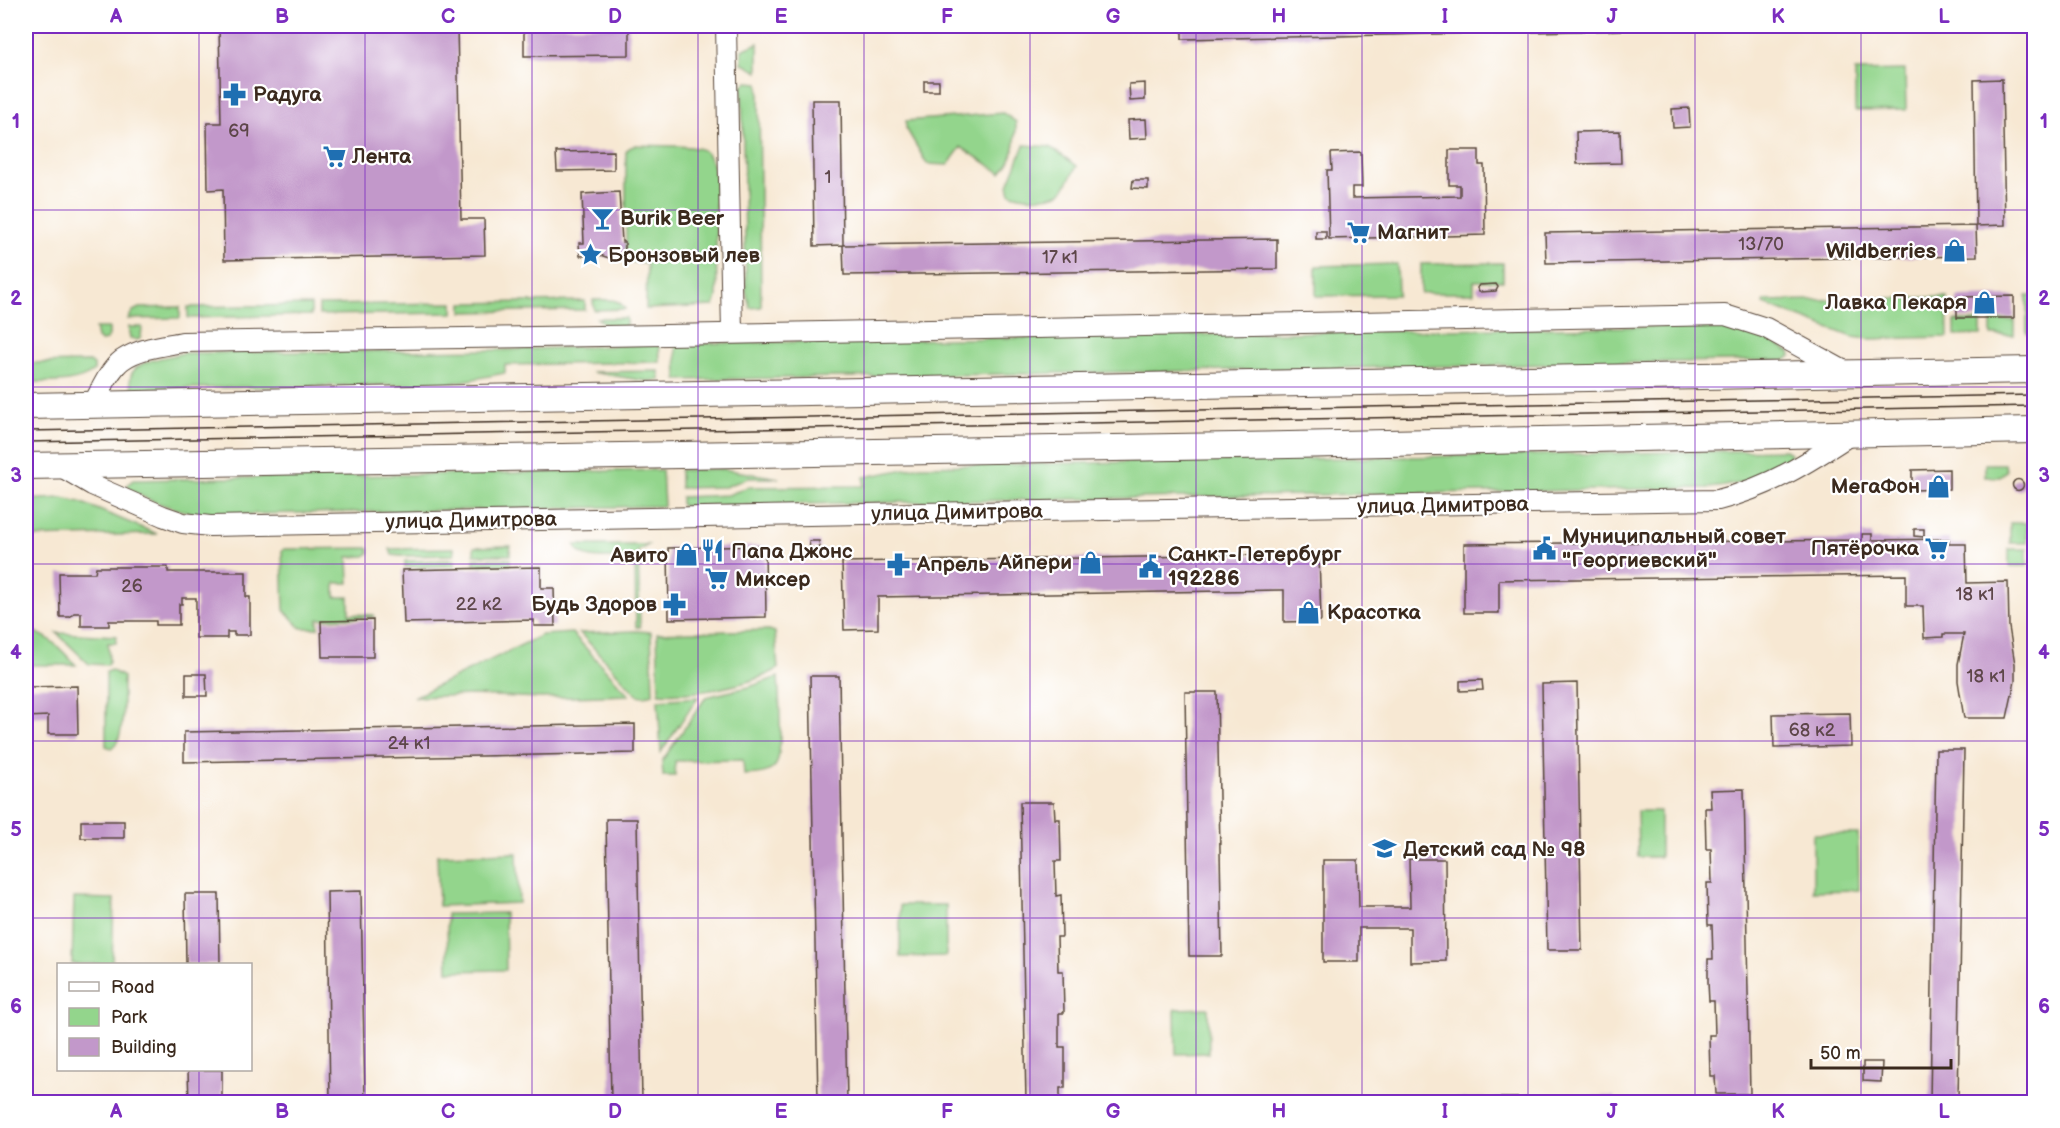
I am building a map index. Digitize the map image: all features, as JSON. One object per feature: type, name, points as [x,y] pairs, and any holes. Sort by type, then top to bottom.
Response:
[{"type":"street","points":[[726,26],[732,333]]},
{"type":"street","points":[[93,404],[110,374],[121,361],[140,352],[182,342],[1725,315],[1766,328],[1850,374]]},
{"type":"street","points":[[26,406],[2034,370]]},
{"type":"street","points":[[26,466],[1277,446],[2034,430]]},
{"type":"street","name":"улица Димитрова","points":[[58,465],[92,485],[163,516],[183,523],[210,526],[1718,500],[1746,493],[1799,468],[1853,433]]},
{"type":"green space","points":[[758,43],[758,72],[742,63],[742,50]]},
{"type":"green space","points":[[1905,70],[1906,110],[1855,111],[1855,71]]},
{"type":"green space","points":[[747,82],[759,83],[761,307],[750,308],[746,291],[742,86]]},
{"type":"green space","points":[[1003,113],[1016,122],[1016,129],[1012,156],[1001,173],[961,147],[948,165],[927,164],[906,128],[906,121]]},
{"type":"green space","points":[[636,145],[698,148],[706,152],[710,158],[715,175],[717,297],[714,306],[646,309],[647,264],[626,261],[626,152]]},
{"type":"green space","points":[[1024,145],[1050,147],[1077,166],[1062,192],[1036,197],[1010,193],[1008,185]]},
{"type":"green space","points":[[1503,263],[1503,281],[1474,281],[1474,293],[1421,293],[1421,264]]},
{"type":"green space","points":[[1397,264],[1398,295],[1316,296],[1316,266]]},
{"type":"green space","points":[[2027,296],[2034,296],[2034,333],[2027,334]]},
{"type":"green space","points":[[1947,297],[1948,337],[1870,339],[1852,337],[1764,304],[1765,301]]},
{"type":"green space","points":[[593,300],[615,301],[625,309],[594,310]]},
{"type":"green space","points":[[585,301],[585,310],[462,312],[462,303]]},
{"type":"green space","points":[[453,303],[453,313],[319,315],[319,305]]},
{"type":"green space","points":[[311,305],[311,315],[188,318],[188,307]]},
{"type":"green space","points":[[180,307],[180,318],[128,319],[133,311],[139,308]]},
{"type":"green space","points":[[597,318],[626,318],[626,327],[612,330]]},
{"type":"green space","points":[[1991,320],[2014,320],[2014,335],[1991,335]]},
{"type":"green space","points":[[1955,321],[1981,321],[1981,335],[1955,336]]},
{"type":"green space","points":[[1725,325],[1760,335],[1790,352],[1791,356],[1786,360],[677,380],[676,344]]},
{"type":"green space","points":[[128,327],[142,327],[141,337],[138,340],[130,338]]},
{"type":"green space","points":[[95,328],[109,328],[107,340],[101,341],[97,338]]},
{"type":"green space","points":[[659,344],[660,362],[505,365],[505,373],[448,384],[135,389],[132,388],[130,379],[133,371],[147,362],[184,353],[504,350]]},
{"type":"green space","points":[[90,362],[94,365],[94,371],[79,379],[61,382],[26,382],[26,363]]},
{"type":"green space","points":[[659,371],[660,380],[646,381],[591,372]]},
{"type":"green space","points":[[1785,450],[1790,453],[1786,461],[1768,474],[1756,479],[1709,488],[681,506],[681,497],[728,495],[748,487],[864,486],[864,477],[921,466]]},
{"type":"green space","points":[[1985,464],[2005,464],[2006,471],[2000,477],[1985,477]]},
{"type":"green space","points":[[722,469],[779,478],[748,478],[725,487],[680,488],[680,470]]},
{"type":"green space","points":[[662,470],[664,506],[205,515],[153,501],[128,487],[133,480]]},
{"type":"green space","points":[[62,498],[80,502],[157,534],[26,537],[26,500]]},
{"type":"green space","points":[[2010,523],[2027,523],[2027,543],[2010,543]]},
{"type":"green space","points":[[575,545],[648,545],[638,551],[640,627],[636,627],[635,557],[592,557],[579,551]]},
{"type":"green space","points":[[510,546],[510,555],[474,555],[474,547]]},
{"type":"green space","points":[[369,548],[369,553],[365,556],[348,557],[349,583],[335,583],[335,597],[349,597],[349,614],[374,615],[374,617],[318,619],[318,628],[301,628],[284,610],[282,551],[284,549]]},
{"type":"green space","points":[[454,548],[454,555],[400,556],[392,555],[390,549]]},
{"type":"green space","points":[[2009,549],[2027,549],[2027,566],[2009,566]]},
{"type":"green space","points":[[474,559],[510,559],[510,565],[474,565]]},
{"type":"green space","points":[[454,560],[454,566],[405,567],[405,561]]},
{"type":"green space","points":[[26,630],[48,638],[76,665],[26,665]]},
{"type":"green space","points":[[769,630],[775,632],[778,669],[736,685],[687,693],[659,693],[657,633]]},
{"type":"green space","points":[[651,632],[653,694],[646,696],[636,694],[580,633]]},
{"type":"green space","points":[[57,633],[117,636],[116,643],[108,643],[109,662],[107,665],[89,664]]},
{"type":"green space","points":[[572,633],[629,695],[541,698],[473,695],[414,697],[542,635]]},
{"type":"green space","points":[[111,670],[123,677],[123,705],[122,727],[116,743],[111,748],[106,746],[106,672]]},
{"type":"green space","points":[[778,677],[779,750],[778,760],[772,769],[761,774],[744,775],[743,760],[675,761],[675,776],[663,776],[662,761],[706,697],[749,687]]},
{"type":"green space","points":[[698,697],[661,752],[658,700]]},
{"type":"green space","points":[[1637,811],[1660,811],[1660,857],[1638,857]]},
{"type":"green space","points":[[1813,834],[1858,834],[1859,890],[1813,891]]},
{"type":"green space","points":[[517,853],[519,903],[439,906],[437,855]]},
{"type":"green space","points":[[74,898],[114,899],[112,963],[72,963]]},
{"type":"green space","points":[[900,905],[946,905],[946,956],[900,957]]},
{"type":"green space","points":[[505,913],[506,970],[448,971],[447,914]]},
{"type":"green space","points":[[1208,1008],[1209,1053],[1176,1054],[1175,1009]]},
{"type":"building","name":"Лента","points":[[219,26],[457,26],[461,219],[484,219],[485,255],[224,260],[223,189],[208,190],[207,123],[221,123]]},
{"type":"building","points":[[524,26],[629,26],[629,55],[524,56]]},
{"type":"building","points":[[1182,26],[1633,26],[1633,30],[1182,39]]},
{"type":"building","points":[[2002,79],[2005,225],[1976,226],[1974,80]]},
{"type":"building","points":[[924,81],[939,81],[939,91],[924,91]]},
{"type":"building","points":[[1145,83],[1145,100],[1130,101],[1129,84]]},
{"type":"building","points":[[812,100],[841,100],[843,245],[814,246]]},
{"type":"building","points":[[1689,108],[1690,127],[1673,128],[1672,109]]},
{"type":"building","points":[[1146,119],[1147,138],[1129,139],[1128,120]]},
{"type":"building","points":[[1620,131],[1621,163],[1577,164],[1576,132]]},
{"type":"building","points":[[1449,150],[1479,150],[1479,165],[1484,165],[1485,235],[1329,239],[1327,170],[1332,170],[1331,153],[1361,152],[1362,187],[1352,187],[1352,198],[1460,196],[1460,185],[1449,185]]},
{"type":"building","points":[[614,151],[614,170],[557,171],[556,152]]},
{"type":"building","points":[[1133,180],[1148,180],[1148,189],[1132,188]]},
{"type":"building","name":"Burik Beer","points":[[619,192],[622,242],[625,242],[625,253],[612,259],[600,255],[580,256],[579,243],[584,243],[582,194]]},
{"type":"building","points":[[1976,226],[1977,256],[1546,263],[1545,233]]},
{"type":"building","points":[[1316,231],[1326,231],[1326,239],[1316,239]]},
{"type":"building","points":[[1277,239],[1277,269],[844,275],[843,245]]},
{"type":"building","points":[[1496,284],[1498,287],[1496,291],[1479,292],[1477,288],[1479,285]]},
{"type":"building","name":"Лавка Пекаря","points":[[2014,296],[2014,318],[1957,318],[1957,297]]},
{"type":"building","points":[[1949,469],[1949,489],[1912,490],[1912,470]]},
{"type":"building","points":[[2018,479],[2024,485],[2018,491],[2012,485]]},
{"type":"building","points":[[1914,529],[1924,529],[1924,537],[1914,536]]},
{"type":"building","points":[[1862,534],[1872,534],[1872,540],[1949,539],[1949,544],[1966,544],[1967,583],[2008,582],[2009,627],[2015,664],[2015,681],[2007,718],[1964,718],[1958,681],[1958,664],[1964,634],[1943,634],[1943,637],[1924,638],[1923,606],[1906,606],[1906,575],[1499,580],[1499,613],[1464,613],[1464,544],[1862,540]]},
{"type":"building","points":[[809,541],[819,541],[820,548],[810,548]]},
{"type":"building","name":"Миксер","points":[[765,546],[766,617],[669,619],[668,548]]},
{"type":"building","points":[[1319,554],[1321,621],[1284,622],[1284,590],[878,597],[878,629],[844,630],[842,562]]},
{"type":"building","points":[[96,567],[168,567],[168,572],[246,572],[246,597],[250,597],[250,635],[234,635],[234,632],[227,632],[227,638],[196,638],[196,598],[182,598],[182,604],[179,604],[179,625],[156,625],[156,621],[109,621],[109,626],[81,626],[81,613],[74,613],[70,617],[60,617],[59,573],[95,573]]},
{"type":"building","points":[[541,567],[541,588],[554,588],[555,626],[534,626],[534,620],[404,623],[402,570]]},
{"type":"building","points":[[373,620],[373,657],[322,657],[321,621]]},
{"type":"building","points":[[186,674],[206,674],[207,696],[186,696]]},
{"type":"building","points":[[810,676],[839,676],[847,1102],[818,1102]]},
{"type":"building","points":[[1482,680],[1483,690],[1460,691],[1460,681]]},
{"type":"building","points":[[1577,683],[1582,950],[1547,950],[1542,684]]},
{"type":"building","points":[[77,686],[78,734],[48,734],[48,716],[26,717],[26,687]]},
{"type":"building","points":[[1185,692],[1217,692],[1222,956],[1189,956]]},
{"type":"building","points":[[1850,713],[1851,746],[1774,748],[1773,714]]},
{"type":"building","points":[[635,724],[635,753],[184,762],[184,732]]},
{"type":"building","points":[[1936,750],[1964,750],[1958,1102],[1930,1102]]},
{"type":"building","points":[[1744,789],[1750,1094],[1716,1094],[1715,1076],[1710,1076],[1709,1035],[1715,1035],[1714,1001],[1709,1001],[1708,982],[1708,959],[1713,959],[1712,925],[1708,925],[1707,883],[1712,883],[1711,849],[1706,849],[1705,808],[1711,808],[1710,790]]},
{"type":"building","points":[[1020,802],[1054,802],[1055,819],[1060,819],[1061,861],[1055,861],[1056,896],[1061,895],[1062,937],[1057,937],[1058,971],[1063,971],[1064,1013],[1059,1013],[1059,1047],[1065,1047],[1065,1088],[1060,1088],[1060,1102],[1026,1102]]},
{"type":"building","points":[[606,819],[637,819],[642,1102],[611,1102]]},
{"type":"building","points":[[81,821],[124,821],[124,838],[81,838]]},
{"type":"building","points":[[1409,859],[1445,859],[1446,961],[1410,962],[1410,928],[1359,928],[1359,962],[1323,962],[1323,860],[1358,860],[1359,907],[1410,907]]},
{"type":"building","points":[[361,891],[365,1102],[330,1102],[327,892]]},
{"type":"building","points":[[185,894],[219,894],[220,963],[186,963]]},
{"type":"building","points":[[1863,1062],[1882,1062],[1881,1082],[1863,1081]]},
{"type":"building","points":[[188,1071],[222,1071],[222,1102],[189,1102]]},
{"type":"building","points":[[1614,1096],[1614,1102],[1381,1102],[1381,1100]]},
{"type":"tram line","points":[[26,431],[2034,395]]},
{"type":"tram line","points":[[26,442],[2034,406]]},
{"type":"place","name":"Радуга","points":[[235,94]]},
{"type":"place","name":"Лента","points":[[334,156]]},
{"type":"place","name":"Burik Beer","points":[[602,218]]},
{"type":"place","name":"Магнит","points":[[1359,232]]},
{"type":"place","name":"Wildberries","points":[[1954,251]]},
{"type":"place","name":"Бронзовый лев","points":[[590,255]]},
{"type":"place","name":"Лавка Пекаря","points":[[1985,302]]},
{"type":"place","name":"МегаФон","points":[[1938,486]]},
{"type":"place","name":"Муниципальный совет \"Георгиевский\"","points":[[1544,548]]},
{"type":"place","name":"Пятёрочка","points":[[1937,548]]},
{"type":"place","name":"Папа Джонс","points":[[713,551]]},
{"type":"place","name":"Авито","points":[[686,555]]},
{"type":"place","name":"Айпери","points":[[1090,562]]},
{"type":"place","name":"Апрель","points":[[899,564]]},
{"type":"place","name":"Санкт-Петербург 192286","points":[[1150,566]]},
{"type":"place","name":"Миксер","points":[[717,579]]},
{"type":"place","name":"Будь Здоров","points":[[675,604]]},
{"type":"place","name":"Красотка","points":[[1309,612]]},
{"type":"place","name":"Детский сад № 98","points":[[1385,849]]}]
